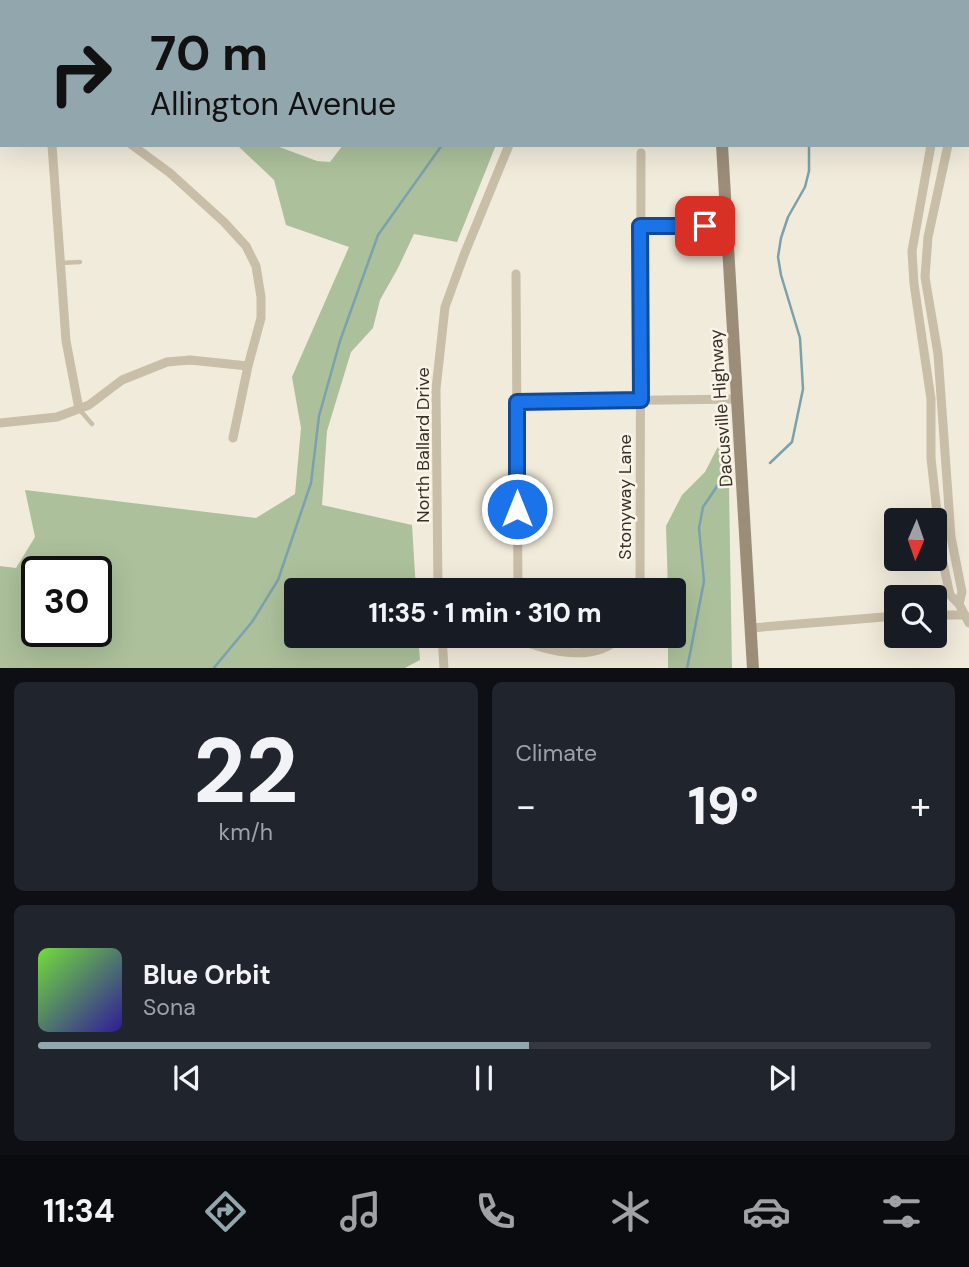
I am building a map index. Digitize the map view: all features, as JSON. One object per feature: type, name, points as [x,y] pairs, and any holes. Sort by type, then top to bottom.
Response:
[{"type":"main road","name":"Dacusville Highway","points":[[722,147],[753,668]]},
{"type":"street","points":[[52,147],[65,341],[79,409]]},
{"type":"street","points":[[135,147],[170,173],[246,246],[256,266],[261,318],[233,438]]},
{"type":"street","name":"North Ballard Drive","points":[[438,578],[436,389],[445,307],[508,147]]},
{"type":"street","points":[[931,147],[912,251],[931,399],[935,508]]},
{"type":"street","points":[[948,147],[929,233],[925,276],[936,341],[951,537],[962,592],[959,604]]},
{"type":"street","name":"Stonyway Lane","points":[[640,578],[641,153]]},
{"type":"street","points":[[925,176],[940,180]]},
{"type":"street","points":[[640,226],[726,226]]},
{"type":"street","points":[[915,230],[929,233]]},
{"type":"street","points":[[516,274],[518,578]]},
{"type":"street","points":[[917,304],[929,302]]},
{"type":"street","points":[[922,343],[936,341]]},
{"type":"street","points":[[0,423],[57,417],[79,409],[89,405],[122,380],[167,362],[190,360],[248,366]]},
{"type":"street","points":[[517,402],[737,399]]},
{"type":"street","points":[[931,458],[945,457]]},
{"type":"street","points":[[947,537],[951,537]]},
{"type":"street","points":[[945,571],[950,594],[967,619]]},
{"type":"street","points":[[751,628],[884,616]]},
{"type":"street","points":[[947,617],[967,619]]},
{"type":"street","points":[[443,648],[444,668]]},
{"type":"street","points":[[551,648],[567,653],[605,648]]},
{"type":"lane","points":[[59,263],[80,262]]},
{"type":"lane","points":[[79,409],[92,424]]},
{"type":"green space","points":[[239,147],[279,147],[317,161],[330,162],[341,147],[495,147],[457,242],[414,234],[380,300],[373,328],[351,352],[327,431],[322,505],[412,525],[415,578],[284,578],[284,648],[419,648],[420,660],[405,668],[0,668],[0,566],[16,568],[21,560],[21,647],[112,647],[112,556],[23,556],[35,537],[25,490],[256,518],[295,494],[301,428],[292,377],[349,247],[286,225],[274,180]]},
{"type":"green space","points":[[728,427],[732,668],[668,668],[668,648],[686,648],[686,578],[668,578],[666,526],[682,495],[705,472]]},
{"type":"waterway","points":[[214,668],[252,622],[278,580],[311,483],[319,416],[340,341],[378,235],[441,147]]},
{"type":"waterway","points":[[770,463],[792,442],[803,389],[800,338],[778,257],[788,217],[805,187],[809,171],[809,147]]},
{"type":"waterway","points":[[687,668],[704,581],[699,528],[703,507],[722,479]]},
{"type":"route","points":[[517,509],[517,402],[641,400],[640,226],[705,226]]}]
